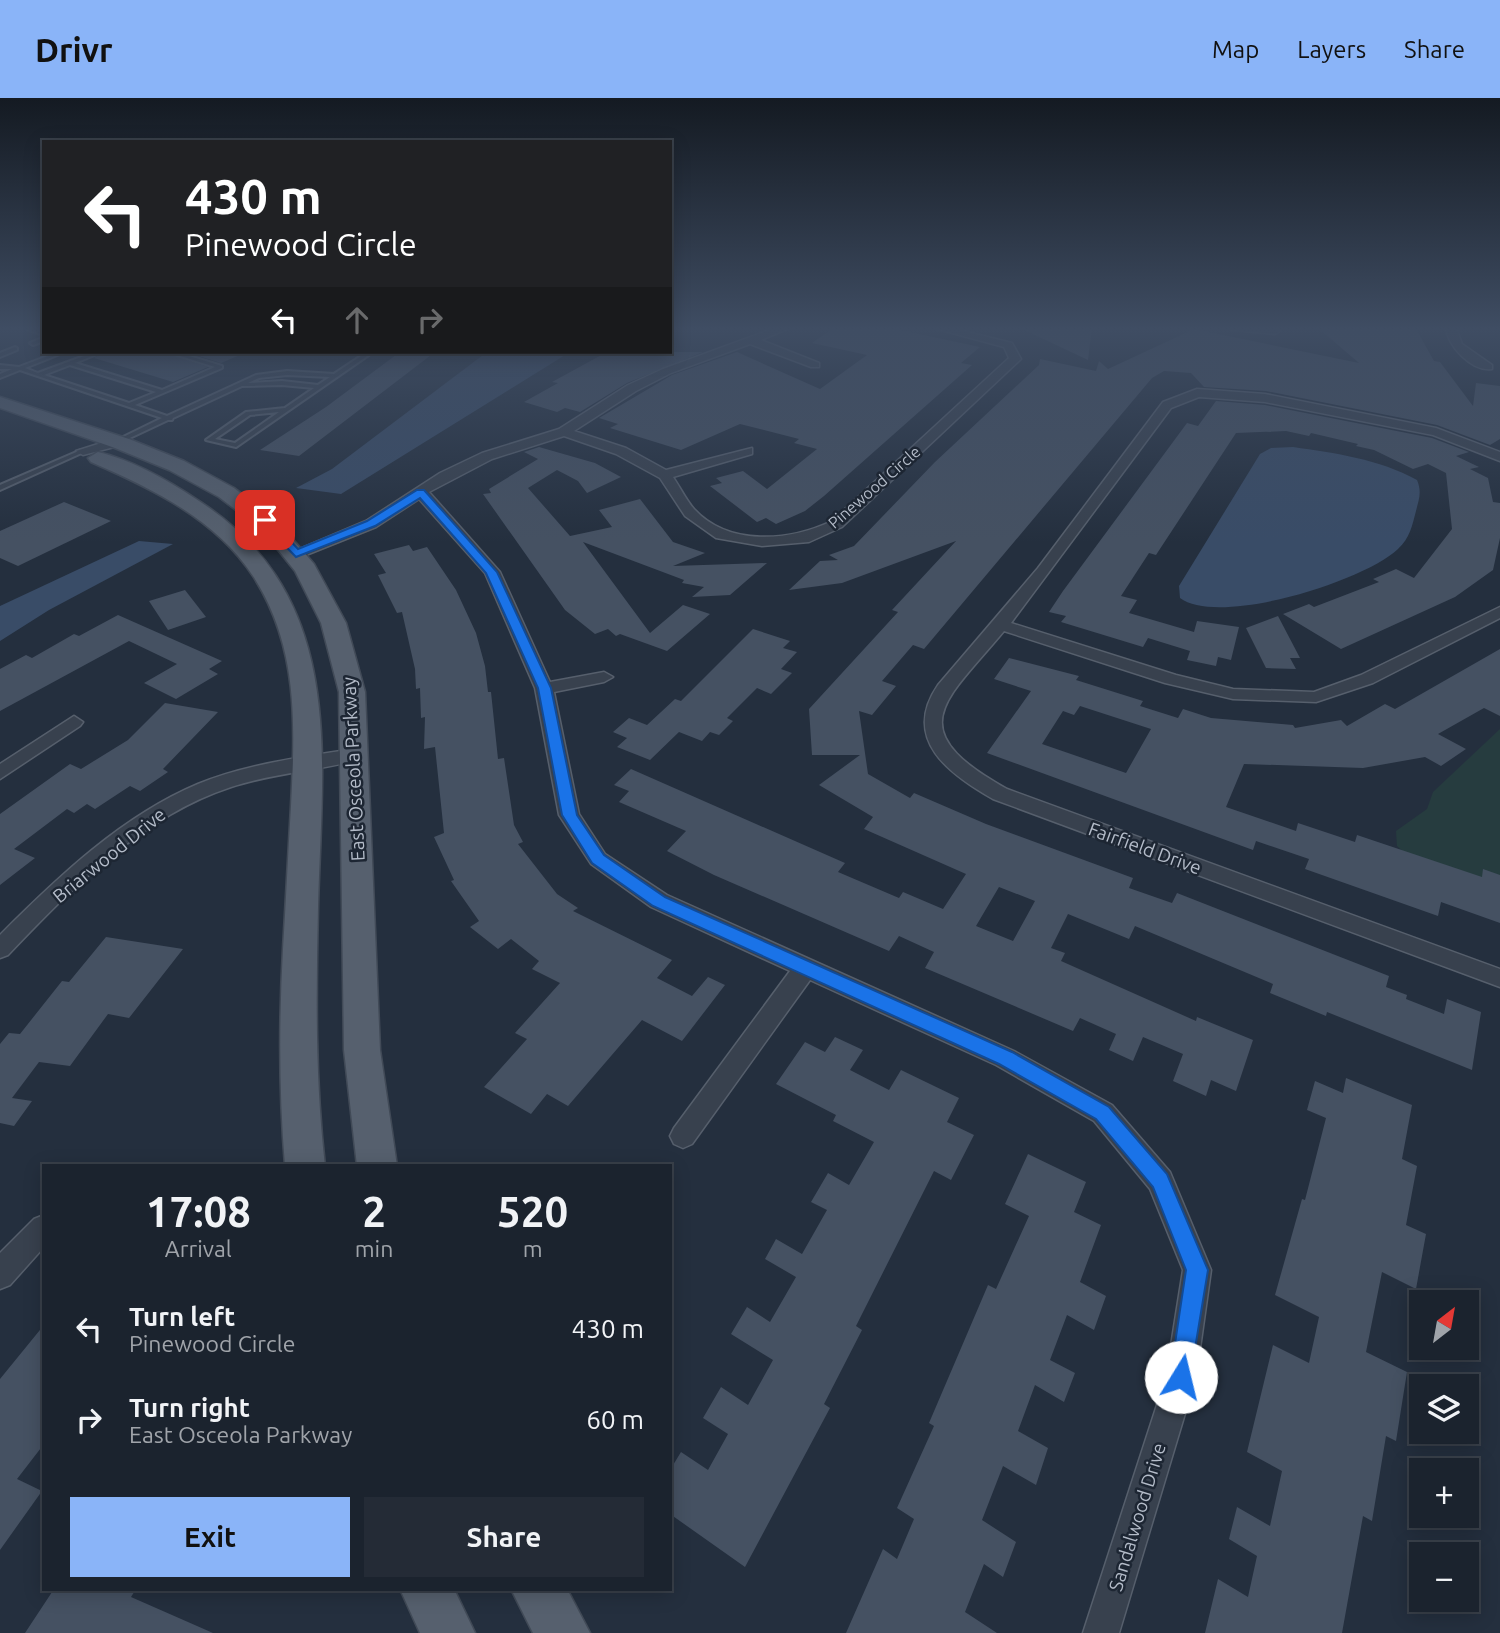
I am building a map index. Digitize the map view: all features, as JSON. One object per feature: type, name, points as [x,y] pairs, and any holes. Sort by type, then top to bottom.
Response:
[{"type":"main road","name":"East Osceola Parkway","points":[[0,402],[197,473],[232,494],[265,520],[296,554],[331,608],[345,648],[352,692],[362,1050],[377,1164]]},
{"type":"main road","points":[[0,421],[137,473],[187,500],[241,543],[277,593],[290,622],[307,689],[299,1059],[305,1164]]},
{"type":"main road","points":[[187,500],[230,512],[268,548],[278,553],[296,554]]},
{"type":"main road","points":[[427,1591],[448,1633]]},
{"type":"main road","points":[[538,1591],[563,1633]]},
{"type":"street","points":[[296,554],[371,524],[444,476],[487,456],[564,432],[616,399]]},
{"type":"street","name":"Pinewood Circle","points":[[564,432],[621,452],[665,475],[690,513],[720,535],[762,542],[809,538],[837,524],[972,399]]},
{"type":"street","name":"Fairfield Drive","points":[[1183,399],[1167,405],[1001,625],[947,684],[934,709],[935,735],[951,760],[967,774],[1021,803],[1500,978]]},
{"type":"street","name":"Fairfield Drive","points":[[1268,399],[1436,432],[1500,457]]},
{"type":"street","points":[[82,452],[117,442]]},
{"type":"street","points":[[665,475],[747,451]]},
{"type":"street","name":"Sandalwood Drive","points":[[421,492],[492,572],[544,688],[569,815],[598,859],[659,901],[1005,1058],[1102,1113],[1160,1181],[1197,1270],[1181,1377],[1101,1633]]},
{"type":"street","points":[[1001,625],[1171,679],[1233,694],[1316,697],[1367,678],[1500,612]]},
{"type":"street","points":[[544,688],[604,677]]},
{"type":"street","points":[[0,773],[74,722]]},
{"type":"street","name":"Briarwood Drive","points":[[0,949],[71,883],[154,816],[205,788],[306,762],[354,755]]},
{"type":"street","points":[[683,1136],[806,967]]},
{"type":"street","points":[[0,1275],[20,1249],[42,1230]]},
{"type":"lane","points":[[110,399],[170,419]]},
{"type":"lane","points":[[130,405],[146,399]]},
{"type":"lane","points":[[117,442],[213,399]]},
{"type":"lane","points":[[287,410],[248,413],[209,440],[236,445],[287,410],[303,399]]},
{"type":"lane","points":[[0,488],[82,452]]},
{"type":"green space","points":[[1500,729],[1500,903],[1428,875],[1397,846],[1396,831],[1427,809],[1433,792]]},
{"type":"water","points":[[425,399],[495,399],[341,494],[296,488],[332,469]]},
{"type":"water","points":[[1293,447],[1372,462],[1417,480],[1419,499],[1412,527],[1405,541],[1381,561],[1356,574],[1291,596],[1257,604],[1226,607],[1199,606],[1180,598],[1179,586],[1260,454],[1271,448]]},
{"type":"water","points":[[139,541],[173,544],[49,610],[0,641],[0,606]]},
{"type":"building","points":[[337,399],[374,399],[299,456],[260,450]]},
{"type":"building","points":[[530,399],[602,399],[580,412],[565,408],[557,412],[524,402]]},
{"type":"building","points":[[632,399],[934,399],[824,496],[805,511],[776,524],[766,518],[757,522],[710,486],[722,483],[716,478],[743,471],[767,489],[817,449],[794,443],[799,439],[740,424],[681,450],[610,428],[618,424],[599,418]]},
{"type":"building","points":[[1003,399],[1135,399],[924,649],[913,645],[882,681],[896,686],[872,715],[859,711],[868,774],[910,798],[914,793],[986,824],[1133,878],[1129,888],[1172,903],[1177,893],[1389,976],[1386,987],[1407,995],[1406,999],[1444,1014],[1447,999],[1481,1012],[1472,1070],[1327,1012],[1326,1016],[1270,993],[1273,984],[1135,926],[1129,939],[1068,914],[1051,948],[1065,953],[1061,961],[1196,1021],[1197,1017],[1253,1040],[1236,1091],[1211,1080],[1206,1096],[1173,1081],[1183,1054],[1143,1037],[1133,1061],[1109,1050],[1116,1034],[1080,1018],[1073,1031],[925,968],[934,952],[899,936],[889,951],[714,875],[667,851],[686,831],[619,802],[629,791],[614,785],[631,769],[845,863],[838,872],[899,898],[903,892],[943,909],[966,874],[864,829],[873,817],[819,785],[860,755],[812,755],[809,709],[898,612],[892,610],[956,541],[842,583],[789,590],[820,561],[838,560],[829,555],[854,546],[935,462]],"holes":[[[999,887],[1035,901],[1013,941],[976,926]]]},
{"type":"building","points":[[1304,399],[1467,399],[1473,406],[1474,399],[1500,399],[1500,439],[1490,445],[1437,425]]},
{"type":"building","points":[[1216,401],[1265,405],[1432,438],[1469,452],[1456,456],[1479,467],[1470,469],[1488,478],[1493,502],[1500,503],[1500,538],[1493,570],[1455,597],[1341,649],[1283,614],[1309,604],[1314,607],[1379,582],[1373,579],[1396,569],[1414,578],[1452,529],[1446,473],[1428,464],[1413,469],[1374,450],[1356,446],[1358,444],[1311,433],[1309,436],[1286,431],[1236,433],[1156,555],[1149,553],[1121,596],[1137,600],[1129,613],[1194,632],[1197,621],[1239,627],[1231,660],[1218,657],[1216,666],[1187,660],[1190,651],[1148,638],[1143,647],[1061,622],[1066,616],[1049,612],[1063,591],[1187,423],[1198,426]]},
{"type":"building","points":[[539,447],[595,463],[621,477],[587,493],[578,481],[557,470],[528,488],[570,536],[612,527],[599,510],[640,499],[673,542],[705,553],[673,566],[767,563],[730,595],[692,597],[704,587],[682,583],[684,580],[583,542],[650,633],[683,605],[710,614],[667,651],[620,634],[616,636],[608,629],[595,634],[565,610],[483,494],[491,493],[489,489],[538,459],[524,452]]},
{"type":"building","points":[[64,502],[111,521],[18,566],[0,558],[0,531]]},
{"type":"building","points":[[409,545],[413,551],[427,547],[456,590],[476,633],[485,666],[488,692],[491,692],[498,759],[504,758],[514,825],[523,842],[518,844],[557,894],[578,908],[573,911],[672,960],[657,978],[692,996],[708,977],[725,985],[682,1041],[642,1020],[568,1106],[547,1094],[531,1114],[484,1087],[527,1039],[515,1033],[560,983],[532,969],[539,961],[511,939],[498,949],[470,927],[479,921],[451,881],[454,880],[434,837],[444,833],[435,747],[424,749],[425,717],[421,718],[420,688],[416,689],[415,669],[402,612],[397,613],[378,575],[386,573],[374,554]]},
{"type":"building","points":[[185,590],[206,617],[168,630],[149,601]]},
{"type":"building","points":[[118,615],[222,661],[209,669],[218,674],[176,699],[144,683],[177,664],[129,641],[0,711],[0,669],[26,655],[32,658],[74,634],[79,636]]},
{"type":"building","points":[[1278,616],[1300,658],[1290,658],[1296,669],[1266,668],[1246,628]]},
{"type":"building","points":[[753,629],[790,641],[783,648],[797,652],[781,669],[792,673],[771,694],[757,688],[727,718],[733,721],[719,735],[710,732],[702,741],[679,732],[650,760],[617,747],[627,738],[613,732],[629,718],[647,725],[675,699],[681,701]]},
{"type":"building","points":[[1500,649],[1500,716],[1484,708],[1438,734],[1466,749],[1441,766],[1425,757],[1363,768],[1244,764],[1226,807],[1296,831],[1298,823],[1355,842],[1357,835],[1482,877],[1483,869],[1500,875],[1500,923],[1441,902],[1438,916],[1305,869],[1309,859],[1256,841],[1253,850],[987,753],[1031,691],[994,679],[1009,658],[1079,676],[1076,680],[1143,701],[1140,706],[1178,718],[1183,709],[1211,718],[1293,725],[1295,728],[1341,720],[1347,726],[1385,704],[1395,709]],"holes":[[[1080,706],[1151,729],[1126,773],[1042,744],[1063,711],[1074,715]]]},
{"type":"building","points":[[165,703],[218,712],[163,769],[168,772],[140,791],[130,786],[95,809],[87,804],[74,813],[67,809],[14,849],[35,858],[0,885],[0,814],[70,764],[81,769],[128,740]]},
{"type":"building","points":[[106,937],[183,949],[129,1018],[108,1014],[70,1066],[39,1062],[12,1098],[32,1101],[14,1126],[0,1123],[0,1044],[9,1033],[20,1034],[62,981],[69,982]]},
{"type":"building","points":[[835,1037],[863,1050],[850,1070],[889,1090],[901,1070],[959,1098],[947,1122],[974,1135],[951,1180],[934,1171],[856,1326],[862,1330],[824,1404],[830,1408],[745,1567],[672,1515],[672,1467],[681,1452],[708,1470],[728,1434],[703,1418],[721,1387],[748,1405],[773,1360],[731,1334],[747,1307],[770,1322],[796,1277],[765,1259],[776,1239],[802,1254],[827,1210],[811,1202],[828,1173],[849,1185],[874,1142],[833,1121],[836,1115],[776,1084],[805,1042],[825,1052]]},
{"type":"building","points":[[1346,1078],[1412,1105],[1402,1159],[1417,1166],[1406,1225],[1426,1234],[1416,1289],[1382,1272],[1366,1352],[1407,1372],[1396,1441],[1386,1436],[1372,1521],[1363,1516],[1342,1633],[1205,1633],[1218,1579],[1248,1597],[1257,1556],[1229,1539],[1237,1507],[1270,1526],[1282,1471],[1247,1452],[1273,1345],[1309,1363],[1319,1317],[1275,1295],[1302,1199],[1305,1200],[1326,1118],[1307,1110],[1315,1081],[1343,1093]]},
{"type":"building","points":[[1028,1154],[1086,1182],[1074,1212],[1101,1225],[1080,1282],[1106,1296],[1094,1330],[1067,1315],[1050,1360],[1075,1373],[1064,1402],[1035,1385],[1018,1431],[1048,1448],[1036,1485],[1003,1466],[982,1520],[1016,1542],[1003,1577],[984,1564],[965,1612],[997,1633],[846,1633],[883,1549],[897,1559],[914,1519],[897,1508],[934,1426],[929,1423],[988,1285],[996,1289],[1029,1216],[1005,1204]]},
{"type":"building","points":[[42,1327],[42,1447],[17,1479],[42,1491],[0,1550],[0,1379]]},
{"type":"building","points":[[53,1591],[135,1591],[131,1597],[213,1633],[25,1633]]},
{"type":"route","points":[[265,520],[296,554],[371,524],[421,492],[492,572],[544,688],[569,815],[598,859],[659,901],[1005,1058],[1102,1113],[1160,1181],[1197,1270],[1181,1377]]}]
